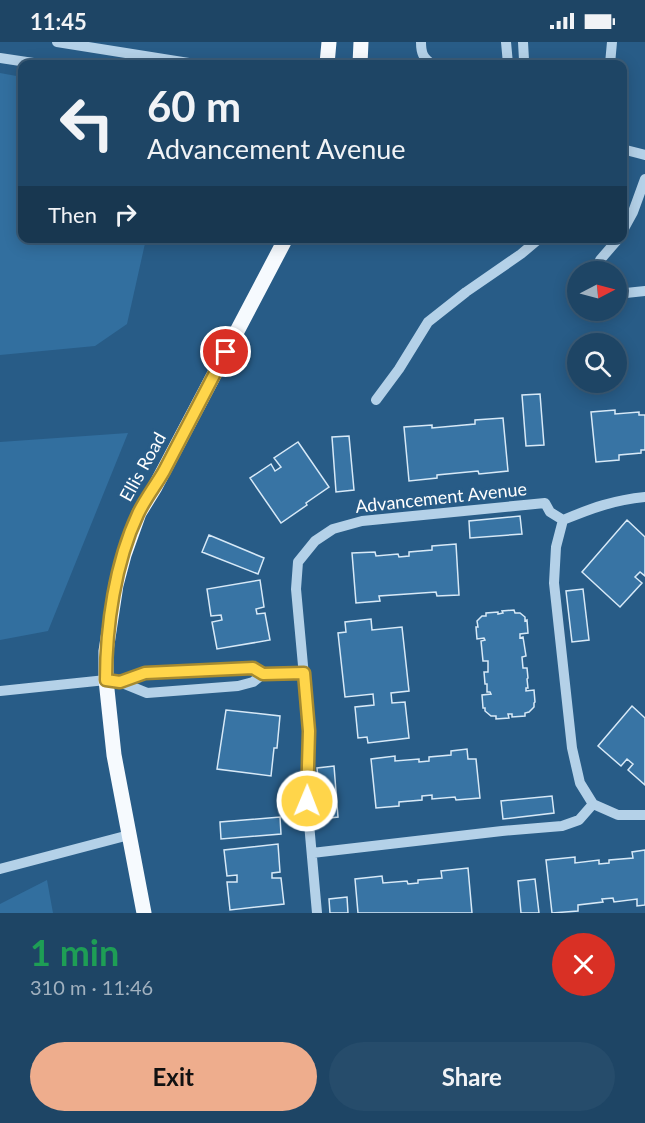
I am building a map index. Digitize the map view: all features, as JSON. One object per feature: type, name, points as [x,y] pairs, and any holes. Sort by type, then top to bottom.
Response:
[{"type":"main road","points":[[327,60],[329,42]]},
{"type":"main road","points":[[360,60],[361,42]]},
{"type":"main road","name":"Ellis Road","points":[[144,913],[114,755],[113,681],[106,651],[116,585],[139,513],[155,487],[283,243]]},
{"type":"street","points":[[57,42],[129,60]]},
{"type":"street","points":[[421,42],[421,50],[426,60]]},
{"type":"street","points":[[506,42],[508,60]]},
{"type":"street","points":[[523,42],[524,60]]},
{"type":"street","points":[[610,60],[612,42]]},
{"type":"street","points":[[0,58],[18,61]]},
{"type":"street","points":[[627,150],[645,155]]},
{"type":"street","points":[[627,223],[645,179]]},
{"type":"street","points":[[376,400],[429,322],[466,292],[534,243]]},
{"type":"street","points":[[600,261],[615,243]]},
{"type":"street","points":[[627,293],[645,291]]},
{"type":"street","points":[[645,497],[622,500],[563,520],[556,547],[554,583],[570,737],[580,783],[593,804],[618,815],[645,815]]},
{"type":"street","name":"Advancement Avenue","points":[[317,913],[307,801],[309,731],[296,589],[298,562],[315,541],[333,529],[362,521],[545,504],[550,512],[563,520]]},
{"type":"street","points":[[0,691],[113,681],[145,673],[253,668],[263,674],[304,673]]},
{"type":"street","points":[[226,669],[227,687]]},
{"type":"street","points":[[113,681],[147,693],[227,687],[253,682],[263,674]]},
{"type":"street","points":[[312,854],[562,826],[579,820],[593,804]]},
{"type":"street","points":[[0,869],[129,834]]},
{"type":"shaded area","points":[[0,73],[18,76],[18,243],[145,243],[127,324],[95,346],[0,355]]},
{"type":"shaded area","points":[[128,433],[48,631],[0,640],[0,442]]},
{"type":"shaded area","points":[[47,880],[53,913],[0,913],[0,904]]},
{"type":"building","points":[[540,394],[544,445],[526,446],[522,395]]},
{"type":"building","points":[[615,410],[615,414],[639,412],[639,415],[645,415],[645,450],[641,450],[641,453],[619,455],[619,460],[596,462],[591,412]]},
{"type":"building","points":[[503,418],[508,471],[437,475],[437,478],[409,481],[404,427],[432,425],[432,428],[475,424],[475,420]]},
{"type":"building","points":[[349,436],[354,490],[336,492],[332,437]]},
{"type":"building","points":[[298,442],[329,487],[281,523],[250,478],[271,464],[275,471],[281,467],[274,458]]},
{"type":"building","points":[[520,516],[522,534],[470,538],[469,521]]},
{"type":"building","points":[[627,520],[645,537],[645,576],[640,572],[635,577],[642,583],[620,607],[582,572]]},
{"type":"building","points":[[209,535],[264,558],[258,574],[202,552]]},
{"type":"building","points":[[456,544],[459,595],[437,596],[436,592],[379,596],[380,601],[356,603],[352,553],[375,552],[376,556],[398,554],[399,557],[409,556],[409,552],[432,550],[432,546]]},
{"type":"building","points":[[260,580],[264,607],[256,609],[257,614],[265,613],[270,640],[217,649],[212,622],[222,620],[221,615],[211,616],[207,589]]},
{"type":"building","points":[[583,589],[589,640],[572,642],[566,591]]},
{"type":"building","points":[[514,610],[515,613],[520,613],[525,617],[525,621],[527,620],[528,633],[520,634],[520,638],[523,637],[526,656],[522,657],[523,668],[527,668],[528,688],[526,691],[534,690],[535,702],[534,707],[525,713],[525,716],[512,717],[512,714],[508,714],[509,718],[496,719],[496,716],[491,716],[483,708],[482,695],[491,694],[487,692],[487,684],[485,684],[484,672],[488,672],[488,661],[483,661],[481,641],[485,640],[484,638],[477,639],[476,627],[478,627],[477,621],[482,616],[486,616],[486,613],[498,612],[498,614],[503,613],[502,611]]},
{"type":"building","points":[[371,619],[372,630],[402,627],[409,691],[391,693],[392,703],[405,702],[409,738],[368,743],[367,737],[358,738],[355,707],[374,705],[373,694],[345,697],[338,633],[346,632],[345,622]]},
{"type":"building","points":[[632,706],[645,718],[645,785],[628,770],[633,764],[627,759],[621,766],[598,746]]},
{"type":"building","points":[[226,710],[280,716],[271,776],[217,769]]},
{"type":"building","points":[[467,749],[468,759],[476,759],[480,798],[432,799],[432,795],[422,796],[422,800],[399,802],[399,806],[376,808],[371,759],[395,756],[395,761],[419,759],[419,762],[429,761],[429,757],[451,755],[451,751]]},
{"type":"building","points":[[334,766],[338,817],[322,819],[317,768]]},
{"type":"building","points":[[552,796],[554,813],[503,819],[501,801]]},
{"type":"building","points":[[280,817],[281,834],[221,839],[220,822]]},
{"type":"building","points":[[278,844],[280,872],[272,873],[272,878],[281,878],[284,904],[230,910],[227,882],[237,882],[237,875],[227,876],[224,850]]},
{"type":"building","points":[[645,850],[645,905],[637,906],[637,899],[614,902],[613,898],[602,899],[603,902],[578,905],[578,911],[552,913],[546,860],[575,857],[575,863],[599,860],[599,864],[609,863],[609,860],[633,858],[632,852]]},
{"type":"building","points":[[468,868],[472,913],[358,913],[355,879],[382,876],[383,883],[407,881],[408,884],[418,883],[418,880],[442,878],[441,871]]},
{"type":"building","points":[[535,879],[539,913],[521,913],[518,881]]},
{"type":"building","points":[[347,897],[348,913],[330,913],[329,899]]},
{"type":"route","points":[[226,352],[139,513],[116,585],[106,651],[106,680],[120,682],[145,673],[253,668],[263,674],[304,673],[309,731],[307,801]]}]
